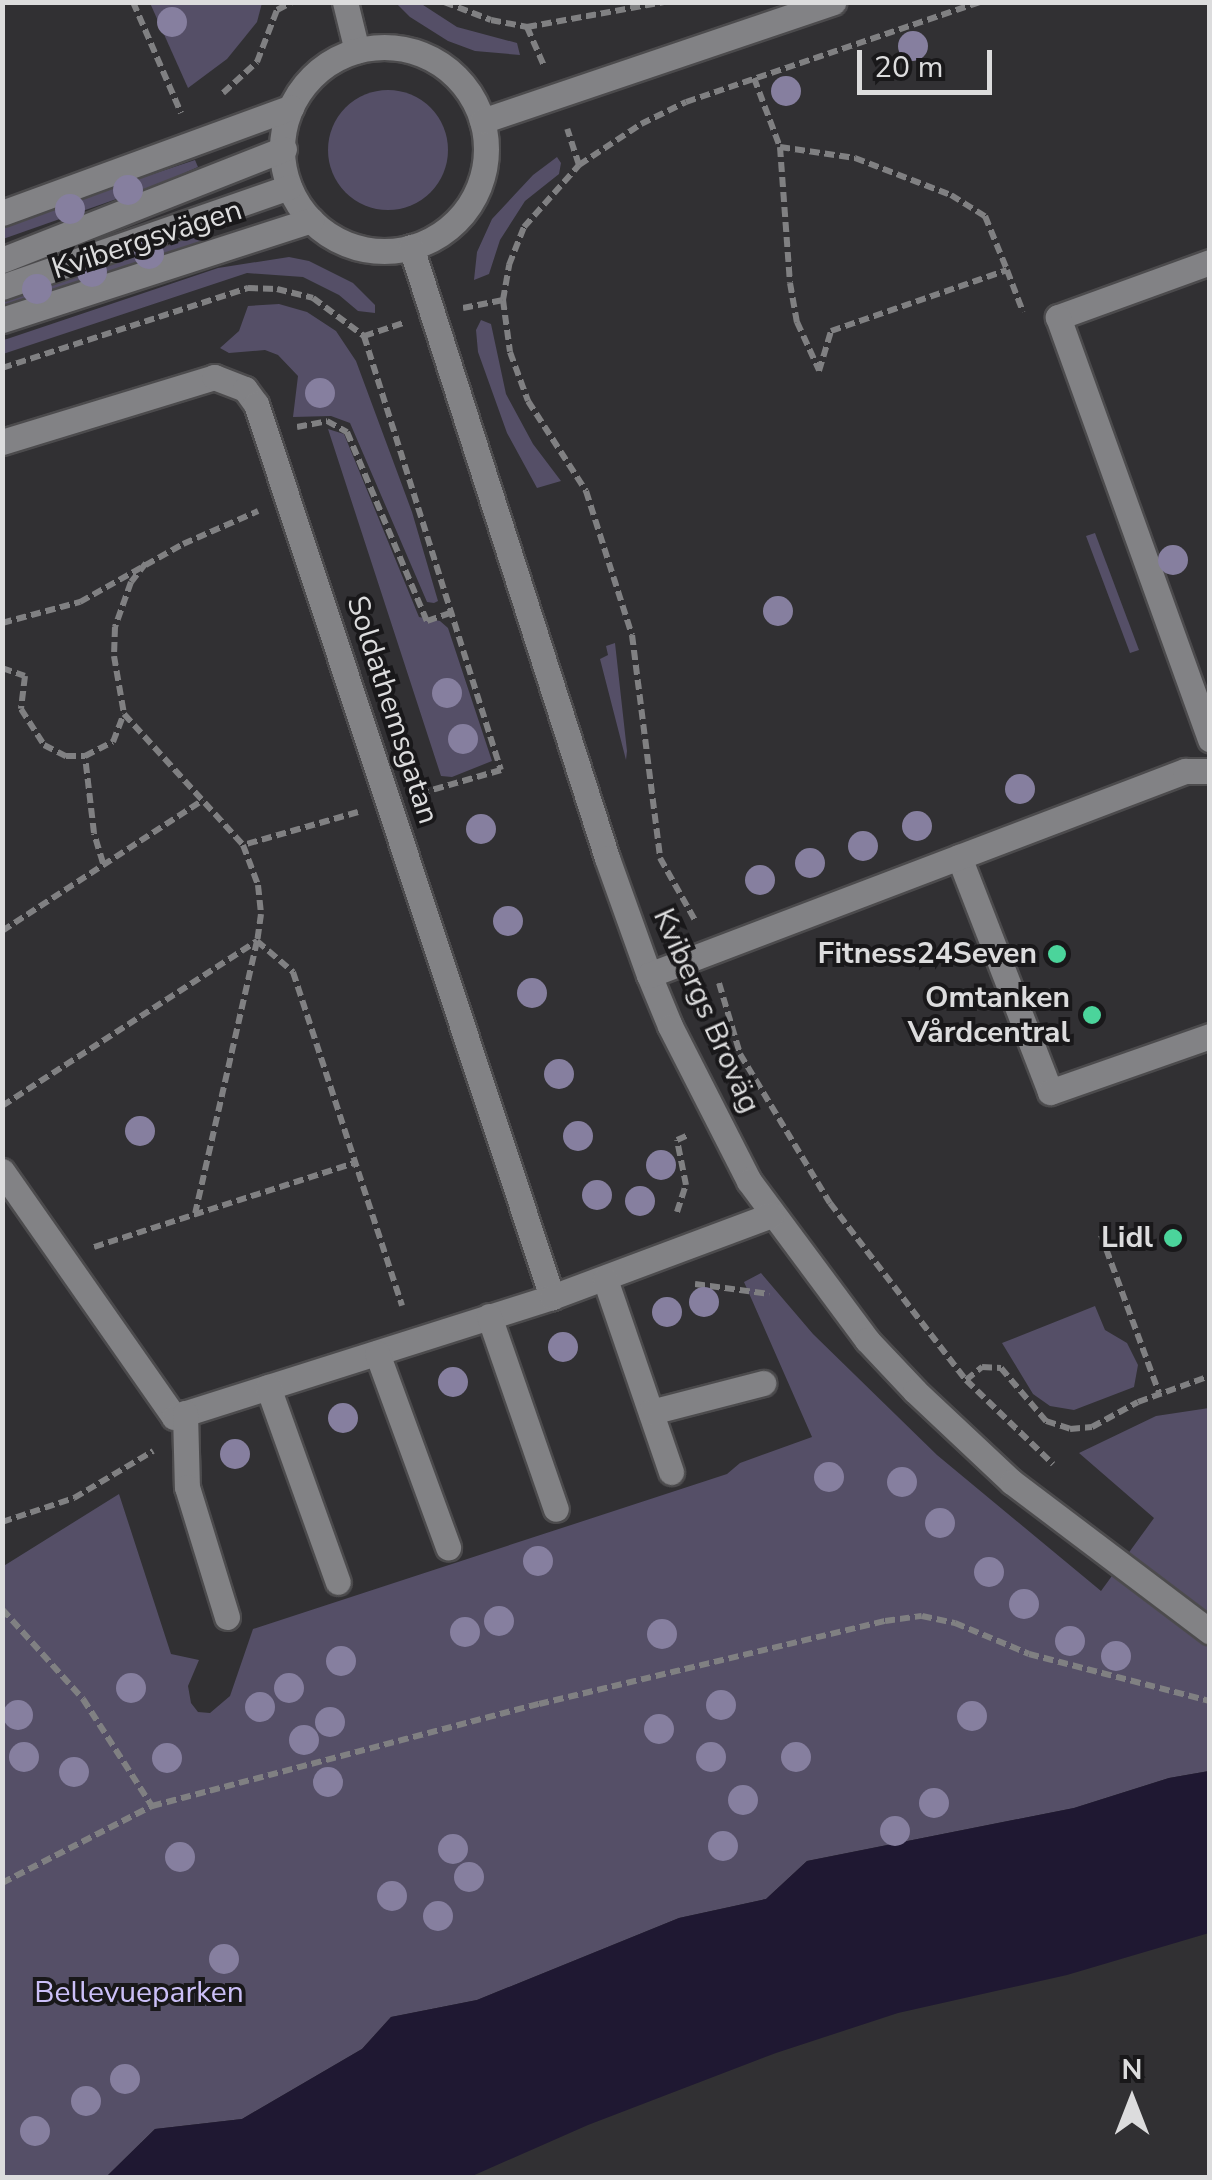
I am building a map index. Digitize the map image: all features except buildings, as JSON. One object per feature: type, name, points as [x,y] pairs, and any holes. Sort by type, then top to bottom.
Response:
[{"type":"street","points":[[345,2],[357,50]]},
{"type":"street","points":[[482,121],[834,2]]},
{"type":"street","points":[[396,48],[434,60],[464,86],[482,121],[484,169],[473,200],[440,234],[410,247],[367,250],[337,238],[311,220],[289,188],[284,149],[291,107],[318,72],[357,50],[396,48]]},
{"type":"street","points":[[2,213],[291,107]]},
{"type":"street","points":[[2,260],[284,149]]},
{"type":"street","points":[[2,287],[289,188]]},
{"type":"street","name":"Kvibergsvägen","points":[[2,320],[311,220]]},
{"type":"street","name":"Kvibergs Broväg","points":[[410,247],[607,858],[649,975],[718,1121],[771,1215],[867,1340],[915,1391],[1012,1482],[1210,1632]]},
{"type":"street","points":[[1210,262],[1058,318],[1210,740]]},
{"type":"street","name":"Soldathemsgatan","points":[[2,442],[214,377],[245,388],[267,434],[552,1297]]},
{"type":"street","points":[[649,975],[1185,771],[1210,771]]},
{"type":"street","points":[[959,856],[1050,1092],[1210,1036]]},
{"type":"street","points":[[2,1171],[179,1415],[187,1487],[227,1617]]},
{"type":"street","points":[[179,1415],[552,1297],[771,1215]]},
{"type":"street","points":[[606,1278],[670,1472]]},
{"type":"street","points":[[490,1316],[556,1509]]},
{"type":"street","points":[[377,1352],[448,1547]]},
{"type":"street","points":[[651,1412],[763,1383]]},
{"type":"street","points":[[268,1387],[338,1582]]},
{"type":"path","points":[[132,2],[181,114],[195,107]]},
{"type":"path","points":[[209,100],[257,62],[277,10],[292,2]]},
{"type":"path","points":[[444,2],[492,20],[528,27],[664,2]]},
{"type":"path","points":[[979,2],[686,102],[642,124],[579,166],[524,227],[509,265],[503,300],[510,352],[528,400],[586,491],[632,635],[660,858],[680,889],[730,1006],[740,1054],[830,1203],[966,1380],[1057,1468]]},
{"type":"path","points":[[528,27],[556,94],[579,166]]},
{"type":"path","points":[[754,78],[780,146],[790,284],[797,322],[819,371],[831,331],[1007,270]]},
{"type":"path","points":[[780,146],[855,158],[951,195],[985,216],[1026,319],[1058,318]]},
{"type":"path","points":[[2,368],[248,288],[277,289],[313,298],[364,336],[501,770],[388,803]]},
{"type":"path","points":[[364,336],[431,314],[503,300]]},
{"type":"path","points":[[267,434],[327,421],[348,432],[427,621],[450,613]]},
{"type":"path","points":[[2,623],[80,602],[146,563],[263,509],[269,528]]},
{"type":"path","points":[[2,668],[26,676],[21,709],[44,746],[66,756],[85,756],[113,742],[124,714],[114,656],[115,627],[132,582],[146,563]]},
{"type":"path","points":[[124,714],[243,845],[258,884],[261,914],[257,940],[195,1214]]},
{"type":"path","points":[[85,756],[94,833],[103,864]]},
{"type":"path","points":[[357,793],[368,829]]},
{"type":"path","points":[[2,930],[203,800]]},
{"type":"path","points":[[243,845],[362,810]]},
{"type":"path","points":[[2,1106],[257,940]]},
{"type":"path","points":[[257,940],[293,972],[402,1306]]},
{"type":"path","points":[[766,1097],[678,1140],[686,1186],[682,1208],[672,1217],[694,1284],[769,1294]]},
{"type":"path","points":[[63,1257],[354,1163]]},
{"type":"path","points":[[1101,1236],[1159,1394]]},
{"type":"path","points":[[384,1312],[420,1301]]},
{"type":"path","points":[[966,1380],[982,1367],[1001,1368],[1046,1422],[1070,1429],[1092,1428],[1159,1394],[1210,1376]]},
{"type":"path","points":[[2,1522],[74,1498],[120,1474],[162,1446],[179,1415]]},
{"type":"path","points":[[2,1609],[83,1699],[152,1806]]},
{"type":"path","points":[[2,1883],[152,1806],[557,1700],[922,1616],[954,1623],[1029,1654],[1210,1701]]},
{"type":"green space","points":[[150,3],[262,3],[257,22],[227,59],[188,88]]},
{"type":"green space","points":[[396,3],[420,3],[457,27],[517,43],[520,55],[475,51],[448,41],[410,17]]},
{"type":"green space","points":[[388,90],[411,95],[430,108],[443,127],[448,150],[443,173],[430,192],[411,205],[388,210],[365,205],[346,192],[333,173],[328,150],[333,127],[346,108],[365,95]]},
{"type":"green space","points":[[557,157],[561,163],[559,174],[525,201],[500,240],[489,274],[474,280],[477,252],[492,219],[533,175]]},
{"type":"green space","points":[[195,160],[198,167],[162,183],[3,239],[3,224]]},
{"type":"green space","points":[[206,234],[208,242],[3,308],[2,292],[159,242]]},
{"type":"green space","points":[[289,257],[309,261],[353,283],[375,305],[375,313],[358,311],[339,295],[303,277],[247,273],[3,354],[3,340],[218,268]]},
{"type":"green space","points":[[279,304],[307,312],[336,331],[356,361],[412,512],[438,601],[427,602],[350,423],[331,416],[293,417],[298,376],[278,355],[265,350],[229,353],[220,348],[239,331],[248,306]]},
{"type":"green space","points":[[481,320],[491,324],[506,394],[533,444],[561,481],[537,488],[507,433],[478,352],[476,330]]},
{"type":"green space","points":[[328,429],[344,434],[419,617],[440,621],[448,628],[492,761],[452,777],[441,776]]},
{"type":"green space","points":[[1095,533],[1139,650],[1130,653],[1086,536]]},
{"type":"green space","points":[[615,643],[626,760],[600,659],[608,655],[606,646]]},
{"type":"green space","name":"Bellevueparken","points":[[761,1273],[813,1334],[937,1455],[1101,1591],[1154,1518],[1079,1453],[1156,1416],[1209,1408],[1209,1771],[1169,1778],[1074,1808],[807,1861],[766,1899],[679,1918],[477,2000],[391,2017],[362,2049],[242,2119],[155,2129],[106,2177],[3,2177],[2,1567],[119,1494],[171,1654],[199,1660],[188,1686],[191,1703],[198,1712],[210,1713],[230,1696],[253,1629],[727,1474],[740,1463],[812,1437],[744,1282]]},
{"type":"green space","points":[[1095,1306],[1105,1330],[1127,1343],[1138,1365],[1134,1387],[1074,1410],[1050,1406],[1033,1394],[1002,1343]]},
{"type":"shaded area","points":[[1209,1771],[1209,1933],[1067,1975],[898,2013],[776,2053],[588,2125],[470,2177],[106,2177],[155,2129],[242,2119],[362,2049],[391,2017],[477,2000],[679,1918],[766,1899],[807,1861],[1074,1808],[1169,1778]]},
{"type":"place","name":"Fitness24Seven","points":[[1057,954]]},
{"type":"place","name":"Omtanken Vårdcentral","points":[[1092,1015]]},
{"type":"place","name":"Lidl","points":[[1173,1238]]}]
